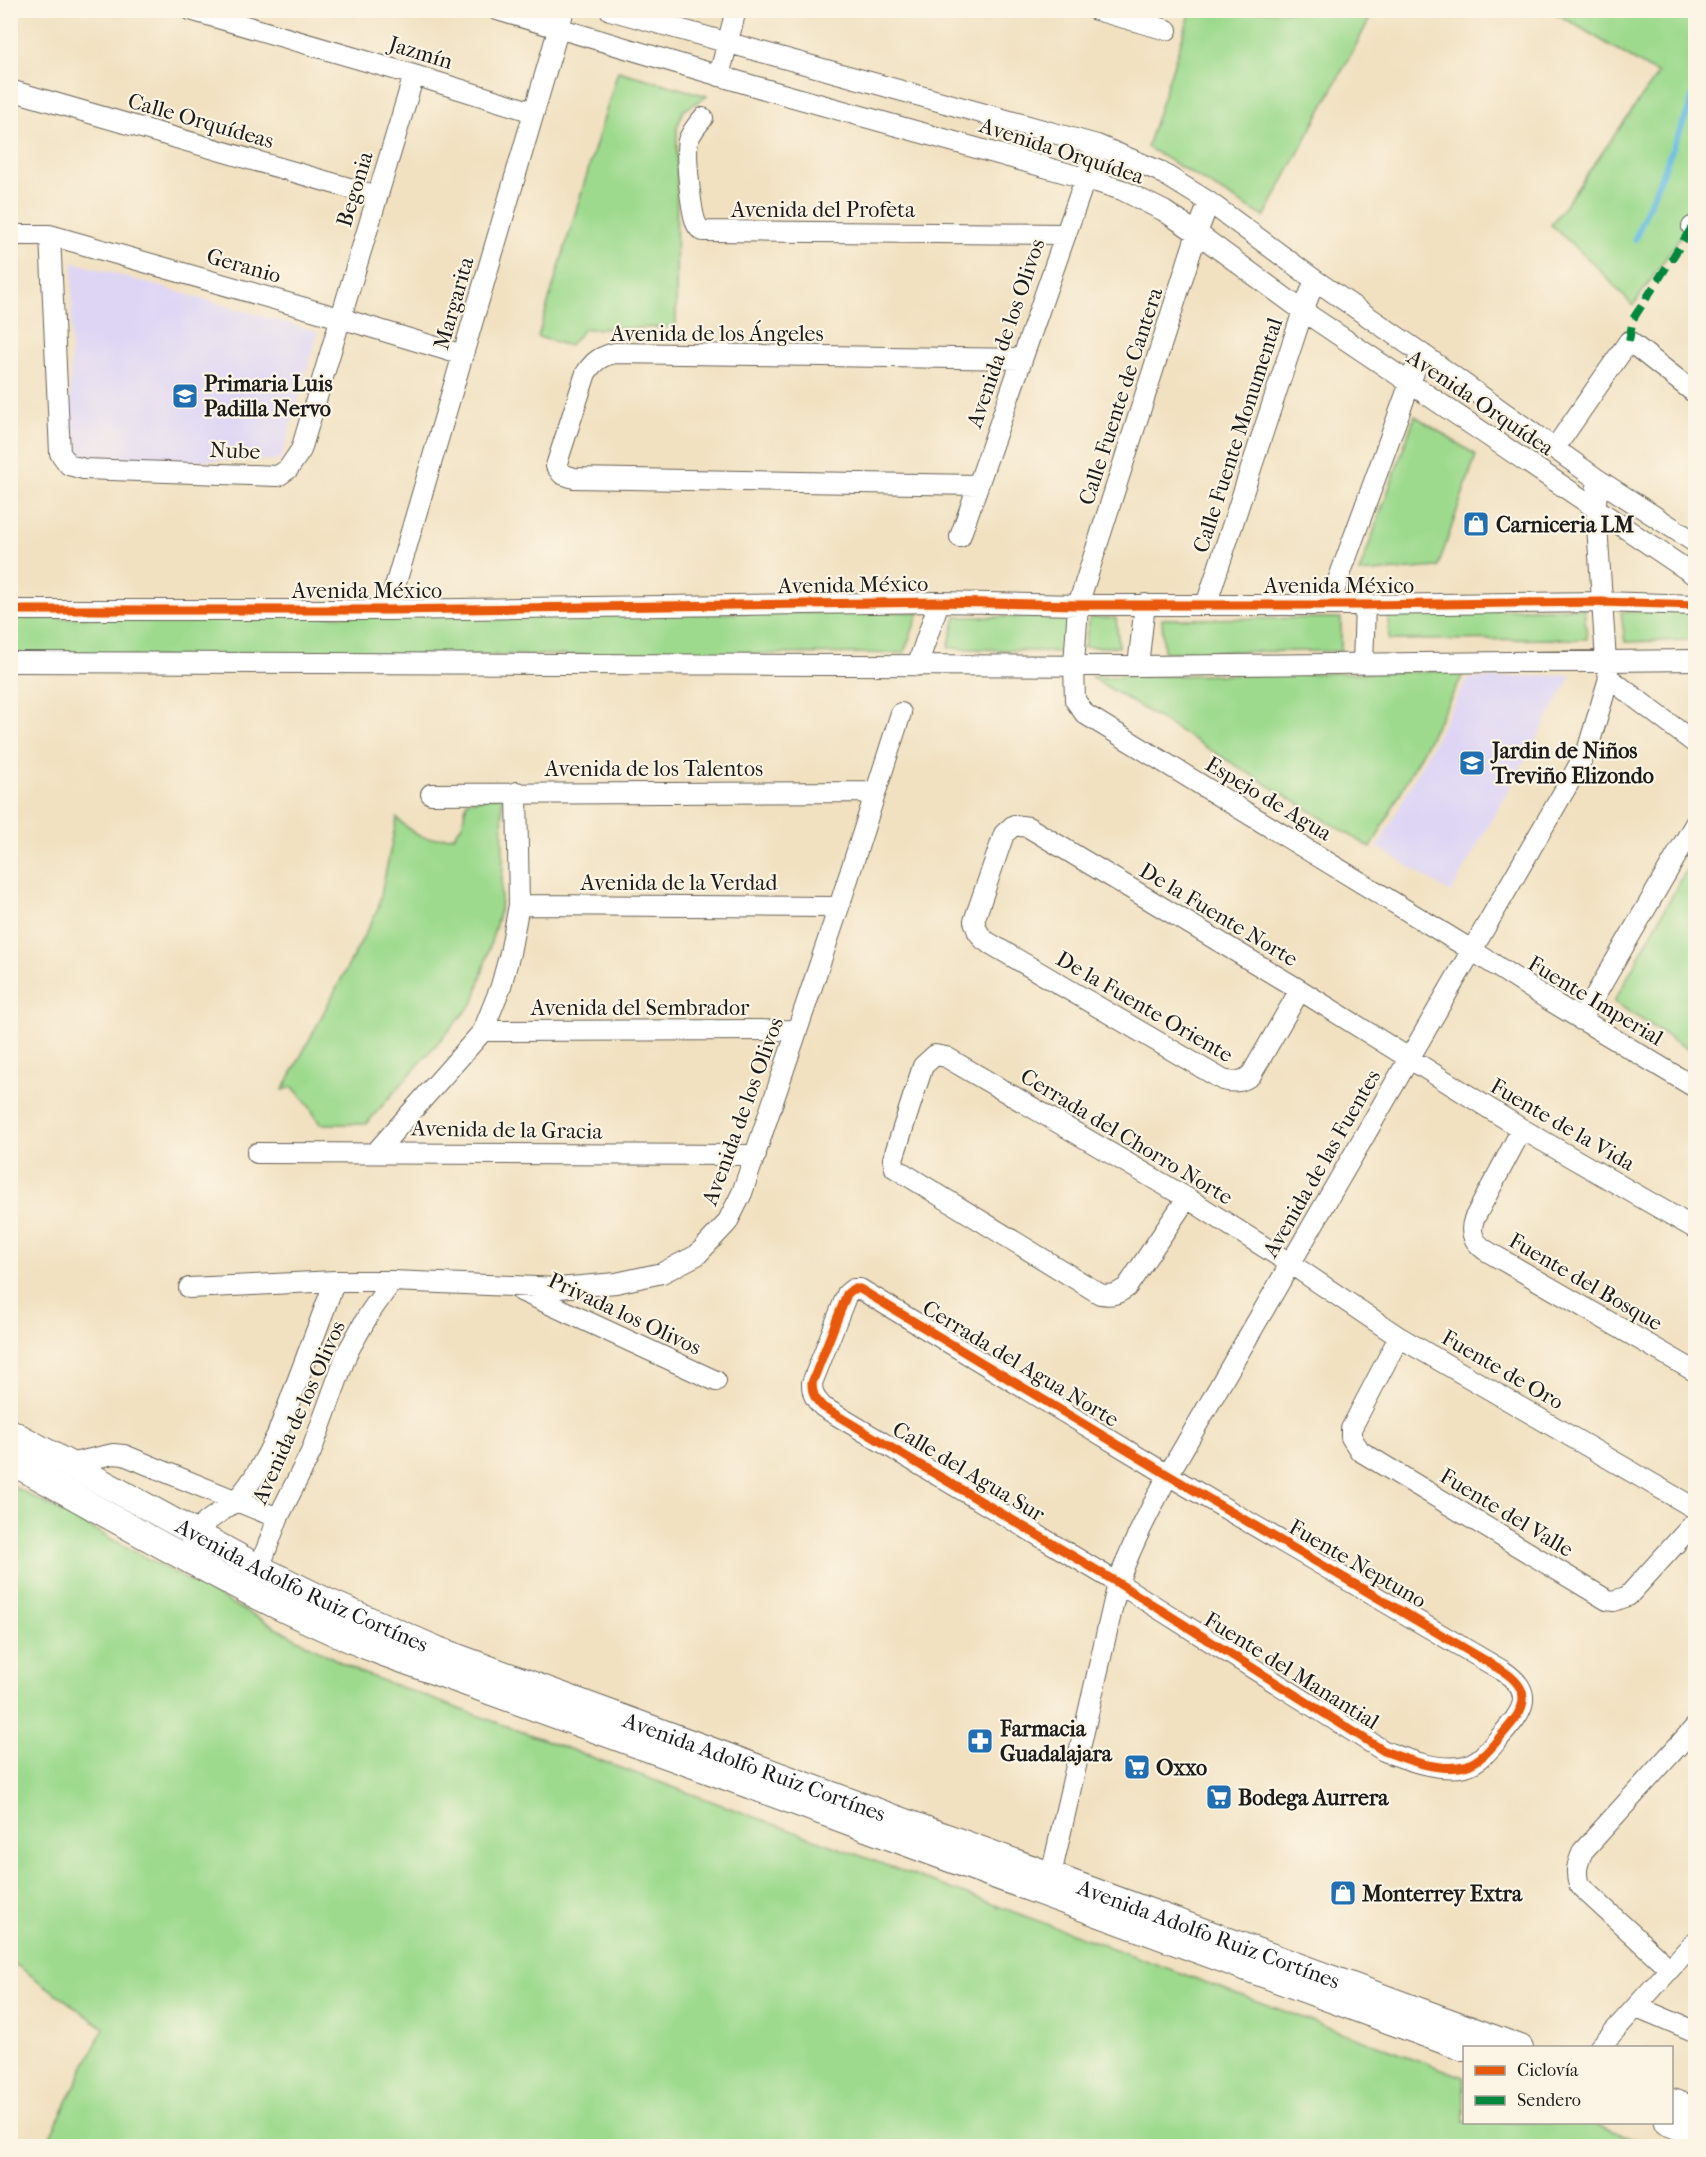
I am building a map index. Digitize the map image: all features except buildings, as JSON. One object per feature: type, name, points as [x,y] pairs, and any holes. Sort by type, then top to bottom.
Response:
[{"type":"main road","name":"Avenida Adolfo Ruiz Cortínes","points":[[10,1432],[69,1464],[197,1549],[259,1568],[326,1601],[438,1650],[741,1760],[1049,1885],[1423,2010],[1515,2046]]},
{"type":"main road","points":[[10,1461],[98,1509],[197,1549],[328,1631],[381,1652],[1049,1885],[1463,2048]]},
{"type":"main road","points":[[1673,2119],[1687,2112]]},
{"type":"street","name":"Jazmín","points":[[190,10],[533,112]]},
{"type":"street","name":"Avenida Orquídea","points":[[497,10],[561,20],[719,76],[1122,190],[1164,211],[1197,232],[1302,310],[1695,576]]},
{"type":"street","name":"Avenida Orquídea","points":[[610,10],[1097,145],[1159,171],[1209,202],[1315,280],[1598,479],[1695,543]]},
{"type":"street","points":[[719,76],[736,10]]},
{"type":"street","points":[[1096,10],[1167,30]]},
{"type":"street","name":"Margarita","points":[[388,610],[561,20]]},
{"type":"street","name":"Begonia","points":[[340,318],[414,75]]},
{"type":"street","name":"Calle Orquídeas","points":[[10,90],[377,196]]},
{"type":"street","name":"Avenida del Profeta","points":[[703,118],[693,129],[686,154],[694,218],[699,228],[704,231],[1065,234]]},
{"type":"street","name":"Avenida de los Olivos","points":[[960,537],[1097,145]]},
{"type":"street","name":"Calle Fuente de Cantera","points":[[1074,665],[1078,605],[1197,232],[1209,202]]},
{"type":"street","name":"Geranio","points":[[10,235],[50,235],[463,355]]},
{"type":"street","name":"Nube","points":[[50,235],[60,453],[69,465],[84,469],[278,476],[288,469],[301,450],[340,318]]},
{"type":"street","name":"Calle Fuente Monumental","points":[[1206,605],[1302,310],[1315,280]]},
{"type":"street","points":[[1555,448],[1629,341],[1695,394]]},
{"type":"street","name":"Avenida de los Ángeles","points":[[978,485],[574,478],[562,474],[556,466],[586,373],[591,365],[604,355],[615,353],[1022,359]]},
{"type":"street","points":[[1329,605],[1421,353]]},
{"type":"street","name":"Avenida de las Fuentes","points":[[1049,1885],[1118,1583],[1127,1557],[1168,1475],[1408,1059],[1473,951],[1588,748],[1607,669],[1596,510],[1598,479]]},
{"type":"street","points":[[917,666],[939,602]]},
{"type":"street","name":"Avenida México","points":[[10,610],[388,610],[939,602],[1078,605],[1602,602],[1695,605]]},
{"type":"street","points":[[1138,666],[1144,604]]},
{"type":"street","points":[[1363,664],[1365,605]]},
{"type":"street","points":[[10,662],[917,666],[1363,664],[1607,669],[1695,660]]},
{"type":"street","name":"Espejo de Agua","points":[[1074,665],[1075,700],[1085,714],[1473,951]]},
{"type":"street","points":[[1607,669],[1695,744]]},
{"type":"street","name":"Avenida de los Olivos","points":[[197,1549],[256,1472],[277,1435],[335,1281],[392,1281],[513,1288],[560,1288],[616,1283],[662,1274],[697,1255],[727,1223],[742,1193],[756,1155],[901,713]]},
{"type":"street","points":[[376,1152],[483,1031],[501,986],[519,905],[517,792]]},
{"type":"street","name":"Avenida de los Talentos","points":[[431,794],[876,792]]},
{"type":"street","points":[[1581,1020],[1695,822]]},
{"type":"street","name":"De la Fuente Norte","points":[[993,945],[984,940],[974,921],[1004,834],[1014,825],[1028,827],[1300,990],[1408,1059]]},
{"type":"street","name":"Avenida de la Verdad","points":[[519,905],[839,907]]},
{"type":"street","name":"De la Fuente Oriente","points":[[993,945],[1224,1080],[1233,1083],[1243,1081],[1251,1074],[1300,990]]},
{"type":"street","name":"Fuente Imperial","points":[[1473,951],[1511,977],[1695,1088]]},
{"type":"street","name":"Avenida del Sembrador","points":[[483,1031],[797,1030]]},
{"type":"street","name":"Cerrada del Chorro Norte","points":[[1187,1198],[1127,1287],[1119,1293],[1108,1296],[1100,1294],[895,1168],[893,1158],[923,1066],[935,1054],[946,1057],[1187,1198],[1291,1264]]},
{"type":"street","name":"Fuente de la Vida","points":[[1408,1059],[1522,1129],[1695,1229]]},
{"type":"street","name":"Fuente del Bosque","points":[[1522,1129],[1474,1219],[1471,1234],[1475,1243],[1695,1372]]},
{"type":"street","name":"Avenida de la Gracia","points":[[257,1153],[756,1155]]},
{"type":"street","name":"Fuente de Oro","points":[[1291,1264],[1399,1337],[1695,1509]]},
{"type":"street","points":[[189,1288],[335,1281]]},
{"type":"street","name":"Avenida de los Olivos","points":[[259,1568],[278,1518],[311,1452],[347,1353],[369,1314],[392,1281]]},
{"type":"street","name":"Privada los Olivos","points":[[513,1288],[716,1381]]},
{"type":"street","name":"Cerrada del Agua Norte","points":[[812,1383],[847,1294],[853,1289],[860,1289],[1168,1475]]},
{"type":"street","name":"Fuente del Valle","points":[[1399,1337],[1351,1429],[1351,1437],[1360,1451],[1600,1597],[1614,1601],[1632,1593],[1695,1521]]},
{"type":"street","name":"Calle del Agua Sur","points":[[812,1383],[812,1391],[816,1400],[823,1407],[1118,1583]]},
{"type":"street","points":[[69,1464],[105,1456],[124,1455],[237,1499],[278,1518]]},
{"type":"street","name":"Fuente Neptuno","points":[[1168,1475],[1503,1671],[1519,1684],[1523,1691],[1520,1715],[1477,1761],[1466,1766],[1453,1767]]},
{"type":"street","name":"Fuente del Manantial","points":[[1118,1583],[1384,1751],[1428,1764],[1453,1767]]},
{"type":"street","points":[[1670,1969],[1579,1885],[1576,1875],[1577,1863],[1583,1851],[1695,1726]]},
{"type":"street","points":[[1601,2046],[1695,1940]]},
{"type":"street","points":[[1637,2007],[1695,2032]]},
{"type":"shaded area","name":"Primaria Luis Padilla Nervo","points":[[73,262],[318,332],[281,460],[68,461]]},
{"type":"shaded area","name":"Jardin de Niños Treviño Elizondo","points":[[1572,675],[1451,893],[1378,847],[1467,679]]},
{"type":"green space","points":[[1191,11],[1374,11],[1264,217],[1147,147]]},
{"type":"green space","points":[[1552,11],[1695,11],[1695,215],[1633,306],[1594,264],[1551,225],[1658,74]]},
{"type":"green space","points":[[618,71],[707,96],[683,111],[677,128],[676,327],[584,329],[569,346],[538,337]]},
{"type":"green space","points":[[1415,416],[1476,455],[1438,567],[1359,573]]},
{"type":"green space","points":[[1584,608],[1587,639],[1389,640],[1388,612]]},
{"type":"green space","points":[[1695,610],[1695,640],[1625,642],[1621,612]]},
{"type":"green space","points":[[919,612],[904,653],[11,658],[10,618]]},
{"type":"green space","points":[[956,617],[1073,617],[1063,652],[948,648]]},
{"type":"green space","points":[[1090,617],[1116,618],[1119,647],[1084,647]]},
{"type":"green space","points":[[1341,618],[1341,651],[1164,652],[1162,619]]},
{"type":"green space","points":[[1465,671],[1371,848],[1091,677]]},
{"type":"green space","points":[[502,796],[503,864],[500,910],[474,1002],[366,1124],[320,1124],[293,1087],[283,1090],[378,909],[397,818],[411,831],[422,837],[454,836],[462,825],[467,801]]},
{"type":"green space","points":[[1695,854],[1696,1054],[1614,1002]]},
{"type":"green space","points":[[11,1485],[359,1672],[1463,2077],[1463,2124],[1593,2124],[1655,2146],[45,2146],[104,2028],[11,1961]]},
{"type":"waterway","points":[[1635,239],[1689,109],[1696,83]]},
{"type":"marked path","points":[[1629,341],[1633,319],[1696,221]]},
{"type":"cycle path","points":[[10,610],[388,610],[939,602],[1078,605],[1602,602],[1696,605]]},
{"type":"cycle path","points":[[853,1289],[860,1289],[1168,1475],[1503,1671],[1514,1679],[1523,1696],[1522,1704],[1514,1720],[1484,1754],[1465,1766],[1434,1766],[1384,1751],[1118,1583],[823,1407],[814,1396],[812,1383],[847,1294],[853,1289]]},
{"type":"place","name":"Primaria Luis Padilla Nervo","points":[[185,396]]},
{"type":"place","name":"Carniceria LM","points":[[1476,524]]},
{"type":"place","name":"Jardin de Niños Treviño Elizondo","points":[[1472,763]]},
{"type":"place","name":"Farmacia Guadalajara","points":[[980,1741]]},
{"type":"place","name":"Oxxo","points":[[1137,1767]]},
{"type":"place","name":"Bodega Aurrera","points":[[1219,1797]]},
{"type":"place","name":"Monterrey Extra","points":[[1343,1893]]}]
